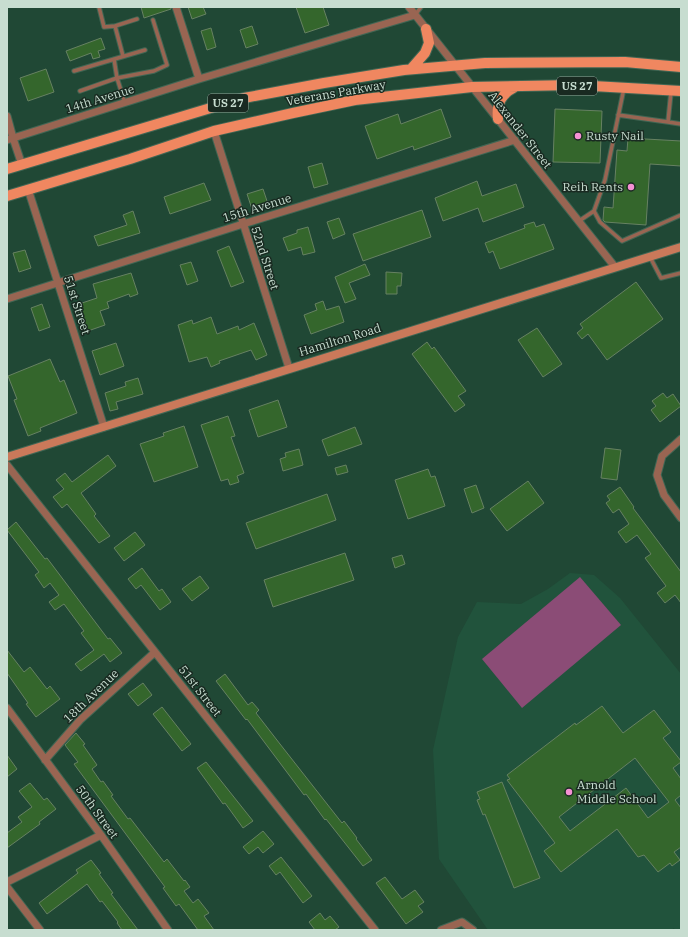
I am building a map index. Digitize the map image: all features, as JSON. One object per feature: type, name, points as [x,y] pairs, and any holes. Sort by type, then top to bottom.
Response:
[{"type":"main road","points":[[411,69],[425,54],[429,43],[426,29]]},
{"type":"main road","name":"Veterans Parkway","points":[[7,169],[244,98],[411,69],[484,63],[625,62],[681,67]]},
{"type":"main road","name":"Veterans Parkway","points":[[7,196],[214,131],[355,100],[472,87],[575,85],[676,91]]},
{"type":"main road","points":[[498,119],[497,109],[500,101],[507,91],[516,87]]},
{"type":"street","points":[[176,7],[199,80],[415,15]]},
{"type":"street","name":"Alexander Street","points":[[409,7],[615,267]]},
{"type":"street","name":"14th Avenue","points":[[10,139],[199,80]]},
{"type":"street","points":[[7,116],[10,139],[22,165]]},
{"type":"street","name":"52nd Street","points":[[214,131],[289,368]]},
{"type":"street","name":"15th Avenue","points":[[7,298],[515,140]]},
{"type":"street","name":"51st Street","points":[[28,190],[104,427]]},
{"type":"street","name":"Hamilton Road","points":[[7,457],[681,247]]},
{"type":"street","points":[[681,439],[662,456],[657,475],[664,495],[681,518]]},
{"type":"street","name":"51st Street","points":[[7,465],[375,930]]},
{"type":"street","name":"18th Avenue","points":[[45,760],[80,720],[155,652]]},
{"type":"street","name":"50th Street","points":[[7,708],[101,835],[168,930]]},
{"type":"street","points":[[7,882],[101,835]]},
{"type":"street","points":[[7,887],[40,930]]},
{"type":"street","points":[[441,930],[462,922],[473,930]]},
{"type":"lane","points":[[99,7],[104,27],[115,26],[137,20]]},
{"type":"lane","points":[[415,15],[421,7]]},
{"type":"lane","points":[[80,91],[117,78],[154,71],[167,66],[153,20]]},
{"type":"lane","points":[[115,26],[123,56]]},
{"type":"lane","points":[[74,71],[145,50]]},
{"type":"lane","points":[[114,59],[117,78],[125,103]]},
{"type":"lane","points":[[579,221],[594,211],[605,180],[624,88]]},
{"type":"lane","points":[[668,122],[676,91]]},
{"type":"lane","points":[[618,115],[681,124]]},
{"type":"lane","points":[[594,211],[600,222],[622,241],[681,215]]},
{"type":"lane","points":[[650,256],[661,278],[681,273]]},
{"type":"shaded area","points":[[570,573],[594,575],[620,598],[681,674],[681,930],[675,930],[674,928],[671,930],[488,930],[439,859],[433,750],[458,637],[477,602],[521,604],[548,589]]},
{"type":"shaded area","points":[[580,577],[621,625],[522,708],[482,659]]},
{"type":"building","points":[[141,7],[171,7],[171,9],[144,18]]},
{"type":"building","points":[[188,7],[203,7],[206,14],[192,19]]},
{"type":"building","points":[[296,7],[323,7],[329,25],[305,33]]},
{"type":"building","points":[[252,26],[258,44],[246,48],[240,30]]},
{"type":"building","points":[[211,28],[216,47],[207,50],[201,31]]},
{"type":"building","points":[[101,38],[105,49],[98,51],[100,57],[93,59],[91,53],[70,61],[66,51]]},
{"type":"building","points":[[46,69],[54,92],[28,101],[20,78]]},
{"type":"building","points":[[441,109],[451,137],[414,150],[413,146],[377,159],[365,126],[398,114],[401,124]]},
{"type":"building","name":"Rusty Nail","points":[[555,109],[602,111],[600,163],[553,162]]},
{"type":"building","name":"Reih Rents","points":[[628,138],[681,141],[681,166],[650,164],[646,225],[605,222],[603,220],[604,207],[613,208],[617,150],[627,151]]},
{"type":"building","points":[[322,163],[328,184],[314,188],[308,167]]},
{"type":"building","points":[[477,181],[482,196],[516,184],[524,207],[483,222],[478,208],[443,221],[435,198]]},
{"type":"building","points":[[204,183],[211,200],[170,214],[164,197]]},
{"type":"building","points":[[263,189],[268,204],[252,209],[247,194]]},
{"type":"building","points":[[422,210],[431,237],[363,261],[353,234]]},
{"type":"building","points":[[133,211],[140,233],[98,246],[94,236],[127,225],[123,215]]},
{"type":"building","points":[[339,218],[345,234],[333,239],[327,222]]},
{"type":"building","points":[[534,222],[536,227],[544,224],[554,249],[500,269],[493,251],[489,253],[485,243],[525,228],[524,225]]},
{"type":"building","points":[[308,227],[315,252],[303,255],[301,247],[288,251],[283,238],[297,233],[297,230]]},
{"type":"building","points":[[229,246],[244,282],[231,287],[217,251]]},
{"type":"building","points":[[25,250],[31,268],[19,272],[13,253]]},
{"type":"building","points":[[191,262],[198,281],[187,285],[180,265]]},
{"type":"building","points":[[365,264],[370,275],[349,283],[356,299],[345,303],[335,277]]},
{"type":"building","points":[[386,272],[402,273],[401,286],[397,286],[397,294],[386,294]]},
{"type":"building","points":[[131,273],[138,294],[130,297],[129,294],[107,302],[109,308],[100,311],[105,325],[85,332],[76,305],[97,298],[93,284]]},
{"type":"building","points":[[636,282],[663,319],[607,360],[588,334],[582,339],[577,333],[583,328],[580,324]]},
{"type":"building","points":[[323,301],[326,310],[339,306],[344,322],[311,334],[304,315],[317,310],[315,304]]},
{"type":"building","points":[[42,304],[50,327],[39,331],[31,308]]},
{"type":"building","points":[[211,317],[217,334],[238,326],[239,330],[254,323],[267,355],[256,360],[251,350],[219,361],[220,363],[211,367],[207,357],[189,362],[178,325],[192,320],[193,324]]},
{"type":"building","points":[[537,328],[562,364],[543,377],[518,340]]},
{"type":"building","points":[[427,342],[432,349],[434,347],[466,391],[458,396],[465,405],[455,412],[412,354]]},
{"type":"building","points":[[116,343],[124,366],[100,375],[92,351]]},
{"type":"building","points":[[50,359],[60,382],[64,380],[77,413],[40,428],[41,431],[28,436],[14,400],[17,399],[8,376]]},
{"type":"building","points":[[138,378],[143,394],[116,402],[118,409],[110,411],[105,393],[126,386],[125,382]]},
{"type":"building","points":[[663,393],[667,398],[673,394],[681,406],[660,422],[651,410],[656,406],[652,401]]},
{"type":"building","points":[[278,400],[287,427],[258,437],[249,410]]},
{"type":"building","points":[[228,416],[235,436],[231,437],[244,473],[237,476],[239,482],[230,485],[228,479],[221,481],[201,425]]},
{"type":"building","points":[[184,426],[198,467],[154,482],[140,444],[164,436],[163,433]]},
{"type":"building","points":[[355,427],[362,444],[328,456],[322,440]]},
{"type":"building","points":[[605,448],[621,450],[617,480],[601,478]]},
{"type":"building","points":[[299,449],[303,465],[283,471],[280,459],[286,457],[285,453]]},
{"type":"building","points":[[108,455],[116,466],[81,493],[96,514],[94,516],[110,536],[99,543],[67,504],[62,508],[53,497],[64,489],[56,480],[65,473],[72,482]]},
{"type":"building","points":[[346,465],[348,472],[337,475],[335,468]]},
{"type":"building","points":[[428,469],[431,477],[435,476],[445,506],[408,519],[395,480]]},
{"type":"building","points":[[528,481],[544,503],[507,531],[490,509]]},
{"type":"building","points":[[476,485],[484,508],[472,513],[464,489]]},
{"type":"building","points":[[620,487],[634,507],[633,508],[681,572],[681,603],[675,595],[665,603],[657,593],[666,586],[645,558],[651,554],[637,535],[626,543],[618,532],[629,524],[619,509],[613,513],[606,503],[610,500],[607,496]]},
{"type":"building","points":[[327,494],[336,520],[256,549],[246,523]]},
{"type":"building","points":[[16,522],[45,559],[47,558],[108,639],[110,638],[122,653],[110,662],[104,654],[81,671],[75,664],[94,650],[81,633],[84,631],[64,604],[55,610],[49,602],[59,595],[50,583],[44,588],[35,575],[39,572],[7,530]]},
{"type":"building","points":[[135,532],[145,545],[124,561],[114,548]]},
{"type":"building","points":[[345,553],[354,580],[273,607],[264,580]]},
{"type":"building","points":[[402,555],[405,564],[395,568],[392,558]]},
{"type":"building","points":[[142,568],[159,591],[162,589],[171,602],[160,610],[141,585],[136,589],[128,579]]},
{"type":"building","points":[[200,576],[209,588],[192,601],[182,589]]},
{"type":"building","points":[[7,650],[24,672],[30,667],[47,689],[50,686],[60,699],[36,717],[7,673]]},
{"type":"building","points":[[225,674],[248,705],[252,702],[259,710],[256,713],[342,823],[344,821],[372,860],[363,866],[326,819],[325,820],[306,794],[304,795],[247,719],[246,720],[216,681]]},
{"type":"building","points":[[143,683],[152,695],[138,706],[128,694]]},
{"type":"building","name":"Arnold Middle School","points":[[602,706],[623,733],[654,710],[671,732],[663,738],[681,761],[673,768],[681,779],[681,795],[675,800],[681,808],[681,847],[674,852],[680,860],[672,866],[670,863],[658,872],[644,855],[638,857],[617,829],[561,872],[544,851],[555,843],[507,780],[510,779],[507,775],[575,723],[576,725]],"holes":[[[635,758],[669,802],[648,818],[626,788],[570,831],[559,817]]]},
{"type":"building","points":[[162,707],[191,744],[182,751],[153,714]]},
{"type":"building","points":[[76,733],[85,744],[83,745],[97,765],[92,769],[101,782],[103,781],[113,795],[111,796],[128,819],[130,818],[164,862],[167,859],[184,881],[185,880],[190,887],[184,891],[193,903],[198,899],[209,913],[204,916],[214,930],[198,930],[179,904],[176,906],[163,888],[165,887],[74,764],[78,762],[65,745]]},
{"type":"building","points":[[7,755],[17,769],[7,777]]},
{"type":"building","points":[[206,762],[253,821],[243,828],[225,803],[223,804],[197,768]]},
{"type":"building","points":[[502,782],[540,878],[514,888],[485,814],[483,815],[477,800],[480,799],[477,792]]},
{"type":"building","points":[[30,783],[44,800],[47,798],[56,809],[39,822],[40,824],[7,848],[7,833],[22,822],[18,817],[32,807],[19,791]]},
{"type":"building","points":[[263,831],[274,844],[263,853],[258,847],[249,854],[243,847]]},
{"type":"building","points":[[281,857],[312,896],[303,903],[280,872],[276,875],[269,866]]},
{"type":"building","points":[[91,860],[113,893],[111,894],[138,930],[122,930],[117,923],[118,922],[102,901],[100,902],[87,884],[47,914],[39,903],[78,873],[76,870]]},
{"type":"building","points":[[385,877],[402,899],[415,890],[424,902],[418,906],[423,912],[406,924],[376,883]]},
{"type":"building","points":[[320,913],[325,920],[330,916],[339,927],[335,930],[315,930],[309,922]]},
{"type":"place","name":"Rusty Nail","points":[[578,136]]},
{"type":"place","name":"Reih Rents","points":[[631,187]]},
{"type":"place","name":"Arnold Middle School","points":[[569,792]]}]
